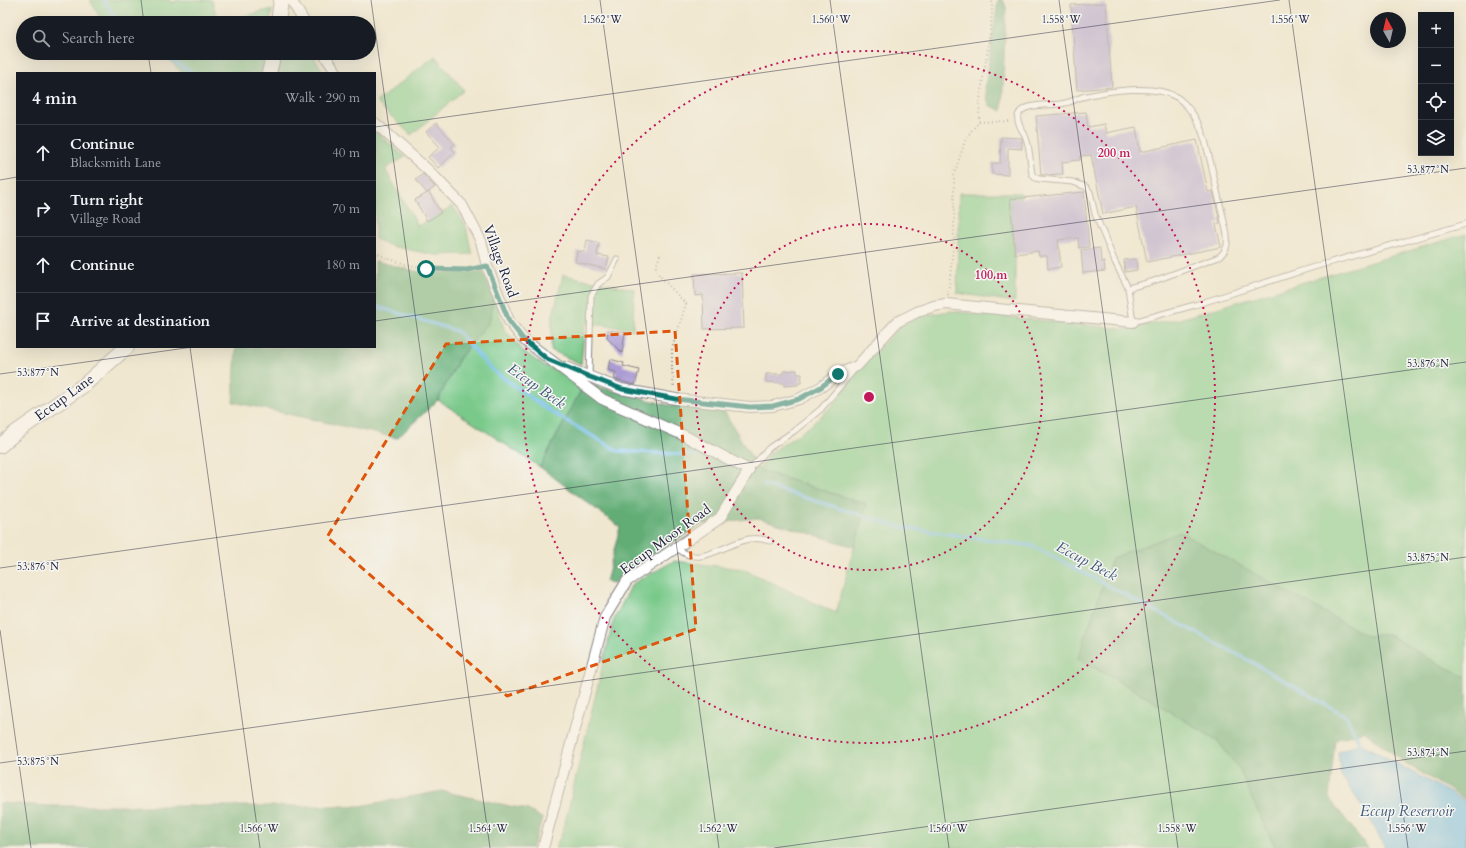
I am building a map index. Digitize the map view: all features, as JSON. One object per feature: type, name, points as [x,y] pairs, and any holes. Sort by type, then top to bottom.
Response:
[{"type":"street","points":[[279,16],[281,0]]},
{"type":"street","points":[[290,0],[300,16]]},
{"type":"street","points":[[269,72],[272,60]]},
{"type":"street","points":[[328,60],[335,72]]},
{"type":"street","name":"Village Road","points":[[376,124],[428,170],[462,205],[482,241],[487,266],[509,321],[523,339],[547,359]]},
{"type":"street","points":[[547,359],[622,389],[676,399],[750,407],[773,406],[799,399],[821,387],[838,374],[857,366],[897,322],[917,312],[934,306],[946,304],[1133,322]]},
{"type":"street","name":"Eccup Lane","points":[[0,446],[15,433],[84,385],[126,348]]},
{"type":"street","points":[[547,359],[602,398],[683,435],[748,470]]},
{"type":"street","name":"Eccup Moor Road","points":[[543,848],[605,618],[627,581],[720,518],[748,470]]},
{"type":"lane","points":[[1128,288],[1151,282],[1218,257],[1225,252],[1228,244],[1224,221],[1209,158],[1198,121],[1177,98],[1168,93],[1151,90],[1095,95],[1065,103],[1027,107],[1020,112],[1018,121],[1027,139],[1032,174],[1035,178],[1073,182],[1086,187],[1090,192],[1095,214],[1115,262],[1128,288],[1133,322],[1195,305],[1314,266],[1466,224]]},
{"type":"lane","points":[[589,377],[591,296],[598,284],[608,277],[617,259]]},
{"type":"lane","name":"Eccup Moor Road","points":[[748,470],[769,448],[794,431],[821,409],[857,366]]},
{"type":"lane","points":[[677,547],[684,554],[693,556],[715,552],[747,539],[762,539],[770,541]]},
{"type":"path","points":[[946,304],[954,240],[954,175],[965,141],[979,122],[979,102],[993,19],[992,0]]},
{"type":"path","points":[[979,122],[1018,121]]},
{"type":"path","points":[[376,253],[386,259],[426,269],[467,270],[487,266]]},
{"type":"path","points":[[660,255],[656,267],[659,275],[686,304],[672,349],[672,370],[676,399]]},
{"type":"highlighted area","points":[[675,331],[696,629],[507,696],[327,537],[446,344]]},
{"type":"green space","points":[[90,0],[170,0],[171,3],[179,0],[212,0],[216,16],[99,16]]},
{"type":"green space","points":[[998,0],[1003,0],[1006,7],[1002,111],[989,105],[985,88]]},
{"type":"green space","points":[[272,9],[271,16],[245,16]]},
{"type":"green space","points":[[435,56],[464,90],[411,135],[376,102]]},
{"type":"green space","points":[[169,60],[264,60],[261,72],[181,72]]},
{"type":"green space","points":[[280,60],[316,60],[323,72],[277,72]]},
{"type":"green space","points":[[376,132],[405,157],[385,169],[418,226],[453,206],[466,226],[472,254],[435,255],[391,246],[376,239]]},
{"type":"green space","points":[[959,193],[1021,193],[1020,199],[1010,200],[1015,254],[1015,302],[957,293]]},
{"type":"green space","points":[[1466,234],[1466,677],[1435,662],[1388,634],[1367,636],[1112,558],[1078,659],[1133,689],[1217,740],[1240,770],[1257,810],[1276,848],[555,848],[563,831],[613,622],[632,584],[674,561],[743,569],[836,613],[866,504],[759,470],[769,454],[809,427],[833,405],[862,366],[900,326],[921,316],[950,311],[1125,329],[1180,319]]},
{"type":"green space","points":[[376,261],[423,273],[483,272],[494,296],[489,322],[459,359],[438,400],[397,438],[233,402],[236,348],[376,348]]},
{"type":"green space","points":[[563,275],[634,289],[633,329],[585,323],[581,364],[551,350],[552,319]]},
{"type":"green space","points":[[494,296],[504,329],[524,352],[543,365],[585,383],[540,467],[438,400],[459,359],[489,322]]},
{"type":"green space","points":[[585,383],[668,405],[724,411],[759,470],[866,504],[855,547],[758,518],[703,524],[633,566],[616,583],[606,582],[620,527],[540,467]]},
{"type":"green space","points":[[1180,532],[1367,636],[1387,634],[1435,662],[1466,677],[1466,800],[1408,765],[1364,731],[1335,740],[1329,798],[1368,848],[1276,848],[1257,810],[1240,770],[1217,740],[1133,689],[1078,659],[1112,558]]},
{"type":"green space","points":[[442,791],[528,810],[543,819],[532,848],[0,848],[0,803],[49,806],[360,806]]},
{"type":"water","name":"Eccup Reservoir","points":[[1360,743],[1466,802],[1466,848],[1385,848],[1368,815],[1341,775],[1338,752]]},
{"type":"building","points":[[1106,3],[1112,87],[1077,90],[1071,5]]},
{"type":"building","points":[[1086,112],[1088,127],[1104,124],[1106,133],[1136,127],[1140,152],[1197,140],[1208,192],[1213,191],[1220,223],[1216,224],[1221,247],[1147,262],[1136,207],[1103,214],[1091,155],[1080,156],[1080,160],[1062,162],[1063,174],[1041,175],[1036,116]]},
{"type":"building","points":[[436,123],[455,144],[451,147],[455,152],[438,168],[428,157],[440,147],[426,132]]},
{"type":"building","points":[[1001,137],[1022,138],[1022,149],[1008,148],[1008,175],[992,174],[992,163],[1000,163]]},
{"type":"building","points":[[423,174],[435,187],[427,193],[416,180]]},
{"type":"building","points":[[429,192],[441,213],[427,221],[415,200]]},
{"type":"building","points":[[1084,192],[1089,247],[1079,248],[1078,238],[1058,240],[1061,267],[1048,269],[1047,256],[1039,256],[1038,251],[1015,254],[1010,199]]},
{"type":"building","points":[[587,240],[599,243],[597,255],[609,257],[606,269],[575,262],[577,251],[585,252]]},
{"type":"building","points":[[1100,248],[1101,262],[1104,261],[1105,271],[1083,273],[1081,250]]},
{"type":"building","points":[[1136,259],[1137,270],[1125,272],[1124,260]]},
{"type":"building","points":[[742,273],[744,328],[704,329],[703,295],[695,296],[694,274]]},
{"type":"building","points":[[608,330],[625,332],[622,353],[607,338]]},
{"type":"building","points":[[610,359],[624,363],[623,366],[639,370],[635,385],[614,379],[616,372],[608,370]]},
{"type":"building","points":[[797,370],[797,374],[802,374],[801,383],[798,383],[798,385],[784,386],[784,383],[766,382],[766,374],[783,374],[783,371]]},
{"type":"waterway","points":[[103,0],[115,16]]},
{"type":"waterway","points":[[172,60],[191,72]]},
{"type":"waterway","name":"Eccup Beck","points":[[376,306],[457,331],[491,369],[548,410],[618,451],[698,455]]},
{"type":"waterway","name":"Eccup Beck","points":[[764,485],[900,527],[1033,546],[1248,660],[1346,716],[1360,743]]},
{"type":"route","points":[[426,269],[467,270],[487,266],[509,321],[523,339],[547,359],[622,389],[676,399],[750,407],[773,406],[799,399],[821,387],[838,374]]}]
